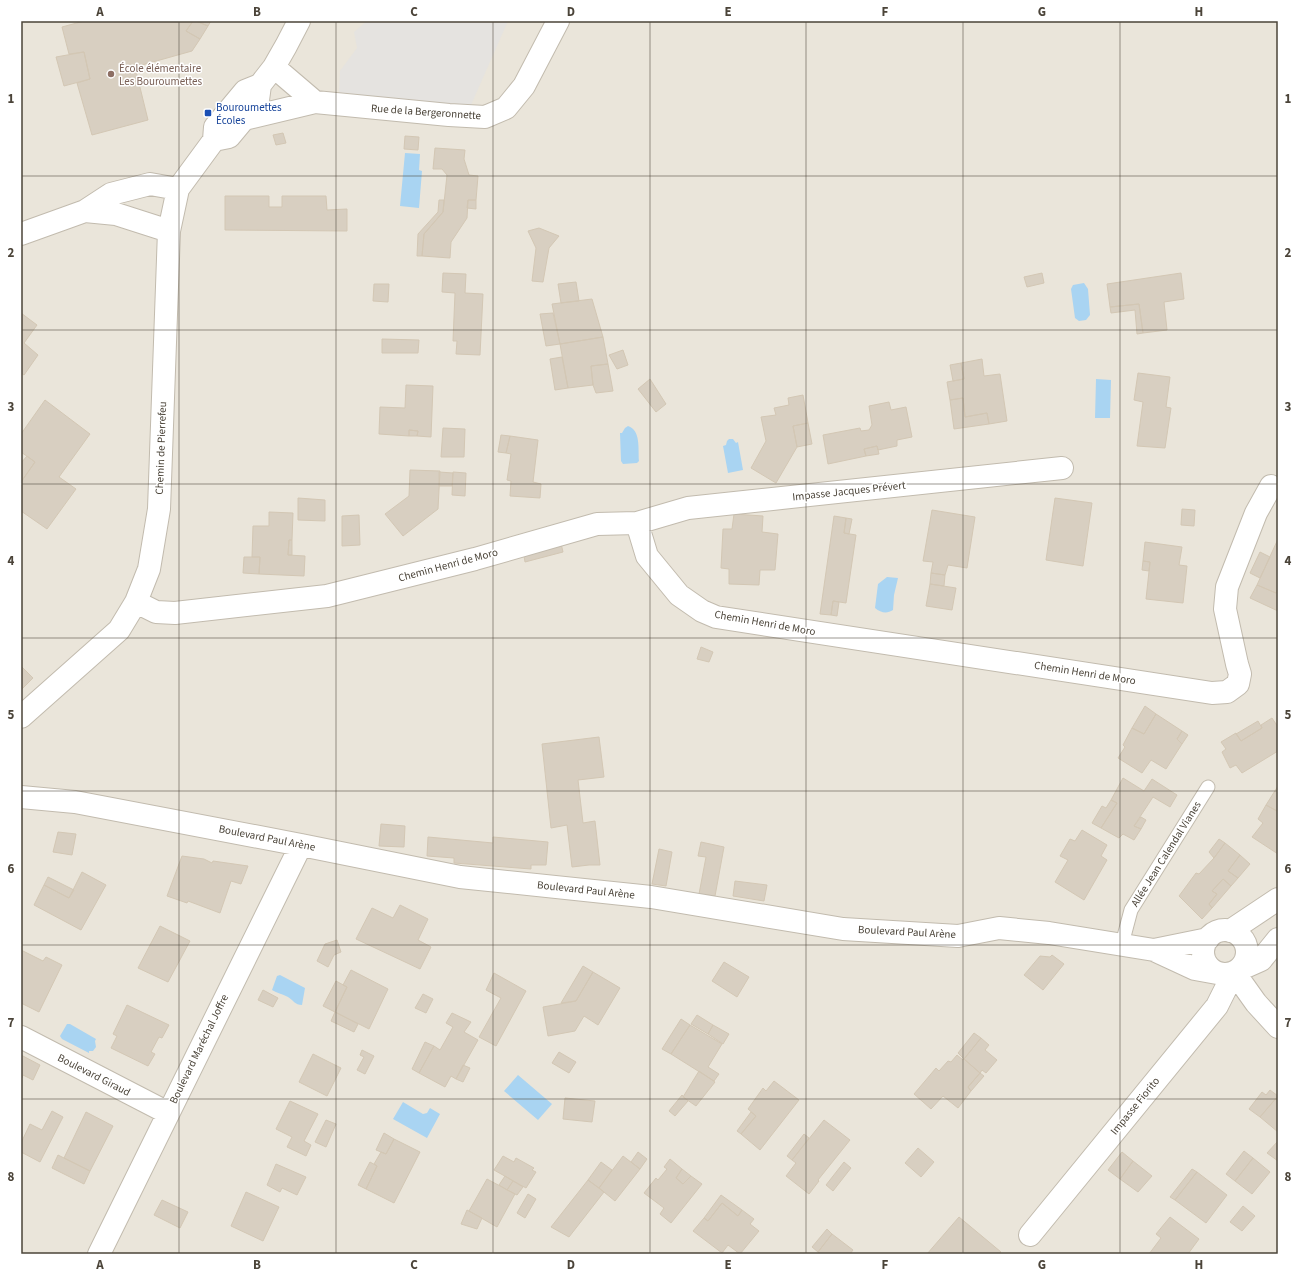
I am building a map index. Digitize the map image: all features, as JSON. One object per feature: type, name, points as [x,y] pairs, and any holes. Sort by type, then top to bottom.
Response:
[{"type":"street","points":[[214,140],[229,137],[258,100],[260,86],[274,67],[299,21]]},
{"type":"street","name":"Rue de la Bergeronnette","points":[[244,119],[315,102],[485,117],[506,108],[524,86],[558,21]]},
{"type":"street","points":[[274,67],[315,102]]},
{"type":"street","name":"Chemin de Pierrefeu","points":[[21,717],[119,630],[136,602],[149,569],[158,509],[169,230],[178,189],[214,140],[215,127],[245,91],[260,86]]},
{"type":"street","points":[[21,234],[85,212],[111,194],[150,184],[178,189]]},
{"type":"street","points":[[85,212],[116,214],[169,230]]},
{"type":"street","name":"Impasse Jacques Prévert","points":[[637,522],[688,508],[1062,468]]},
{"type":"street","name":"Chemin Henri de Moro","points":[[136,602],[156,612],[175,613],[326,596],[475,559],[597,524],[637,522],[647,556],[679,595],[702,611],[716,617],[1212,693],[1226,692],[1238,684],[1240,674],[1225,609],[1227,587],[1256,513],[1271,486]]},
{"type":"street","name":"Boulevard Paul Arène","points":[[21,797],[75,802],[301,844],[460,877],[651,897],[843,928],[958,936],[999,928],[1049,933],[1154,950],[1195,969],[1226,973]]},
{"type":"street","name":"Boulevard Maréchal Joffre","points":[[99,1254],[301,844]]},
{"type":"street","points":[[1230,931],[1278,899]]},
{"type":"street","points":[[1218,931],[1230,931],[1237,934],[1246,946],[1244,961],[1240,968],[1226,973],[1211,970],[1203,958],[1202,951],[1204,944],[1218,931]]},
{"type":"street","points":[[1226,973],[1261,960],[1278,938]]},
{"type":"street","name":"Boulevard Paul Arène","points":[[1154,950],[1208,939]]},
{"type":"street","points":[[1226,973],[1278,1027]]},
{"type":"street","name":"Impasse Fiorito","points":[[1030,1235],[1217,1006],[1226,973]]},
{"type":"street","name":"Boulevard Giraud","points":[[21,1037],[168,1112]]},
{"type":"lane","name":"Allée Jean Calendal Vianes","points":[[1122,944],[1131,910],[1208,787]]},
{"type":"shaded area","points":[[21,21],[1278,21],[1278,1254],[21,1254]]},
{"type":"shaded area","points":[[367,21],[508,21],[471,105],[339,95],[340,71],[357,48],[354,32]]},
{"type":"water","points":[[405,153],[420,154],[419,170],[422,171],[419,208],[400,206]]},
{"type":"water","points":[[1084,283],[1088,289],[1090,315],[1086,320],[1079,321],[1075,318],[1071,289],[1073,285]]},
{"type":"water","points":[[1096,379],[1111,380],[1110,418],[1095,418]]},
{"type":"water","points":[[628,426],[635,431],[637,436],[639,461],[637,463],[623,464],[621,461],[620,433],[622,433]]},
{"type":"water","points":[[729,439],[733,439],[736,443],[738,442],[743,470],[728,473],[723,446],[726,445]]},
{"type":"water","points":[[887,577],[898,578],[894,595],[893,610],[884,612],[875,608],[878,584]]},
{"type":"water","points":[[280,975],[305,988],[302,1005],[272,990],[277,976]]},
{"type":"water","points":[[67,1024],[70,1024],[96,1039],[96,1047],[93,1051],[89,1051],[89,1053],[62,1039],[60,1036]]},
{"type":"water","points":[[518,1075],[552,1104],[538,1120],[504,1091]]},
{"type":"water","points":[[403,1102],[423,1114],[427,1113],[430,1108],[440,1114],[427,1138],[393,1119]]},
{"type":"building","points":[[84,21],[193,21],[186,31],[200,39],[192,51],[135,67],[148,120],[92,135],[77,83],[90,79],[84,52],[69,54],[62,27]]},
{"type":"building","points":[[193,21],[208,26],[200,39],[186,31]]},
{"type":"building","points":[[196,21],[211,21],[208,26]]},
{"type":"building","points":[[84,52],[90,79],[64,86],[56,57]]},
{"type":"building","points":[[283,133],[286,143],[276,145],[273,135]]},
{"type":"building","points":[[405,136],[419,137],[418,150],[404,149]]},
{"type":"building","points":[[435,148],[465,150],[464,159],[469,175],[478,176],[476,200],[468,200],[467,218],[451,242],[450,258],[422,256],[424,234],[443,212],[447,175],[442,169],[433,169]]},
{"type":"building","points":[[225,196],[269,196],[269,207],[282,207],[282,196],[326,196],[327,210],[347,209],[347,231],[225,230]]},
{"type":"building","points":[[439,200],[444,200],[443,212],[424,234],[422,256],[417,256],[418,234],[438,212]]},
{"type":"building","points":[[468,200],[476,200],[476,209],[467,208]]},
{"type":"building","points":[[539,228],[559,236],[549,248],[543,282],[532,281],[536,248],[528,231]]},
{"type":"building","points":[[443,273],[466,274],[465,293],[483,294],[480,355],[456,354],[457,341],[453,341],[455,293],[442,292]]},
{"type":"building","points":[[1042,273],[1044,283],[1027,287],[1024,277]]},
{"type":"building","points":[[1181,273],[1184,299],[1164,302],[1167,330],[1143,333],[1139,304],[1110,307],[1107,284]]},
{"type":"building","points":[[576,282],[579,301],[561,303],[558,284]]},
{"type":"building","points":[[374,284],[389,284],[388,302],[373,301]]},
{"type":"building","points":[[592,299],[603,337],[560,344],[552,304]]},
{"type":"building","points":[[1139,304],[1143,333],[1137,334],[1135,310],[1111,313],[1110,307]]},
{"type":"building","points":[[21,313],[37,325],[24,343],[38,355],[24,375],[21,373]]},
{"type":"building","points":[[553,313],[560,344],[546,346],[540,314]]},
{"type":"building","points":[[603,337],[608,364],[591,366],[593,385],[568,388],[560,344]]},
{"type":"building","points":[[382,339],[419,340],[418,353],[382,353]]},
{"type":"building","points":[[623,350],[628,365],[617,369],[609,355]]},
{"type":"building","points":[[562,357],[568,388],[555,390],[550,359]]},
{"type":"building","points":[[982,359],[984,376],[1000,374],[1007,421],[989,424],[987,413],[965,417],[963,398],[950,400],[947,382],[964,379],[961,363]]},
{"type":"building","points":[[961,363],[964,379],[953,381],[950,365]]},
{"type":"building","points":[[608,364],[613,391],[596,393],[593,385],[591,366]]},
{"type":"building","points":[[1138,373],[1170,377],[1166,407],[1171,408],[1165,448],[1137,446],[1143,402],[1134,400]]},
{"type":"building","points":[[650,379],[666,404],[656,412],[638,389]]},
{"type":"building","points":[[406,385],[433,386],[431,437],[417,436],[418,431],[409,430],[409,436],[379,434],[380,407],[405,408]]},
{"type":"building","points":[[803,395],[808,423],[793,426],[797,447],[776,483],[751,468],[766,441],[761,417],[776,415],[774,408],[789,405],[788,398]]},
{"type":"building","points":[[963,398],[965,417],[987,413],[989,424],[954,429],[950,400]]},
{"type":"building","points":[[45,400],[90,434],[59,477],[76,489],[47,529],[21,511],[21,482],[35,462],[21,452],[21,434]]},
{"type":"building","points":[[889,402],[891,410],[906,407],[912,437],[897,440],[897,446],[878,450],[877,446],[864,449],[866,456],[828,464],[823,435],[860,428],[861,431],[869,430],[872,425],[869,406]]},
{"type":"building","points":[[808,423],[812,444],[797,447],[793,426]]},
{"type":"building","points":[[443,428],[465,429],[464,457],[441,457]]},
{"type":"building","points":[[409,430],[418,431],[417,436],[409,436]]},
{"type":"building","points":[[501,435],[510,436],[506,453],[498,452]]},
{"type":"building","points":[[510,436],[538,440],[533,482],[541,484],[540,498],[510,496],[511,481],[507,480],[511,454],[506,453]]},
{"type":"building","points":[[877,446],[879,454],[866,456],[864,449]]},
{"type":"building","points":[[27,456],[35,462],[21,482],[21,463]]},
{"type":"building","points":[[410,470],[440,471],[438,509],[403,536],[385,514],[409,496]]},
{"type":"building","points":[[439,472],[453,473],[452,486],[439,486]]},
{"type":"building","points":[[453,472],[466,473],[465,496],[452,495]]},
{"type":"building","points":[[298,498],[325,500],[325,521],[298,520]]},
{"type":"building","points":[[1055,498],[1092,503],[1083,566],[1046,560]]},
{"type":"building","points":[[1182,509],[1195,510],[1194,526],[1181,525]]},
{"type":"building","points":[[932,510],[975,517],[967,568],[948,565],[945,575],[931,573],[933,562],[923,561]]},
{"type":"building","points":[[269,512],[293,513],[292,540],[289,540],[288,555],[305,556],[304,576],[259,574],[260,557],[252,557],[253,526],[269,526]]},
{"type":"building","points":[[734,514],[763,516],[762,532],[778,534],[775,570],[760,570],[759,585],[729,584],[729,569],[721,568],[723,529],[732,529]]},
{"type":"building","points":[[359,515],[360,545],[342,546],[342,516]]},
{"type":"building","points":[[834,516],[846,518],[844,533],[856,535],[846,603],[833,601],[831,615],[820,614]]},
{"type":"building","points":[[846,518],[852,519],[849,534],[844,533]]},
{"type":"building","points":[[560,539],[563,552],[525,562],[523,550]]},
{"type":"building","points":[[1278,539],[1278,589],[1276,593],[1257,585]]},
{"type":"building","points":[[289,540],[292,540],[292,555],[288,555]]},
{"type":"building","points":[[1145,542],[1182,547],[1179,565],[1187,566],[1183,603],[1146,599],[1150,562],[1143,561]]},
{"type":"building","points":[[1260,552],[1270,557],[1260,578],[1250,573]]},
{"type":"building","points":[[244,557],[260,557],[259,574],[243,573]]},
{"type":"building","points":[[1143,561],[1150,562],[1149,571],[1142,570]]},
{"type":"building","points":[[931,573],[945,575],[944,586],[930,584]]},
{"type":"building","points":[[930,584],[956,588],[952,610],[926,606]]},
{"type":"building","points":[[1257,585],[1276,593],[1278,589],[1278,611],[1250,598]]},
{"type":"building","points":[[833,601],[839,602],[837,616],[831,615]]},
{"type":"building","points":[[701,647],[713,652],[709,662],[697,659]]},
{"type":"building","points":[[21,666],[33,678],[21,690]]},
{"type":"building","points":[[1145,706],[1156,714],[1144,734],[1132,728]]},
{"type":"building","points":[[1156,714],[1182,731],[1177,739],[1182,744],[1166,769],[1151,760],[1142,773],[1118,758],[1125,747],[1123,745],[1132,728],[1144,734]]},
{"type":"building","points":[[1272,718],[1278,727],[1278,751],[1242,773],[1236,765],[1230,768],[1222,752],[1226,749],[1221,742],[1236,733],[1241,741],[1262,728],[1261,725]]},
{"type":"building","points":[[1258,721],[1262,728],[1241,741],[1236,734]]},
{"type":"building","points":[[1182,731],[1188,735],[1182,744],[1177,739]]},
{"type":"building","points":[[599,737],[604,777],[578,780],[583,823],[595,821],[600,865],[572,867],[567,825],[551,828],[542,744]]},
{"type":"building","points":[[1123,778],[1144,791],[1152,779],[1177,795],[1170,807],[1153,797],[1134,826],[1141,829],[1134,840],[1123,834],[1119,838],[1101,828],[1117,803],[1111,800]]},
{"type":"building","points":[[1278,786],[1278,810],[1277,811],[1266,805]]},
{"type":"building","points":[[1111,800],[1117,803],[1101,828],[1092,823],[1102,806],[1106,808]]},
{"type":"building","points":[[1266,805],[1277,811],[1278,810],[1278,854],[1252,837],[1263,823],[1258,819]]},
{"type":"building","points":[[1141,817],[1146,820],[1141,829],[1134,826]]},
{"type":"building","points":[[381,824],[405,826],[404,847],[379,846]]},
{"type":"building","points":[[1082,830],[1107,845],[1101,856],[1107,860],[1084,900],[1055,882],[1068,860],[1060,856],[1070,839],[1075,841]]},
{"type":"building","points":[[58,832],[76,834],[72,855],[53,852]]},
{"type":"building","points":[[428,837],[493,843],[493,837],[548,842],[546,865],[531,865],[531,869],[454,863],[454,858],[427,856]]},
{"type":"building","points":[[1219,839],[1225,843],[1214,858],[1209,852]]},
{"type":"building","points":[[701,842],[724,847],[715,896],[699,894],[706,857],[698,856]]},
{"type":"building","points":[[1225,843],[1240,855],[1228,871],[1238,878],[1231,886],[1223,879],[1212,891],[1217,894],[1209,904],[1212,908],[1202,919],[1179,896],[1196,873],[1199,874],[1214,858]]},
{"type":"building","points":[[659,849],[672,852],[666,886],[652,884]]},
{"type":"building","points":[[1240,855],[1250,864],[1238,878],[1228,871]]},
{"type":"building","points":[[182,856],[204,859],[212,863],[213,861],[248,866],[241,884],[231,881],[220,913],[188,901],[187,903],[167,896]]},
{"type":"building","points":[[82,872],[106,885],[81,930],[34,905],[44,885],[69,898]]},
{"type":"building","points":[[48,877],[74,890],[69,898],[44,885]]},
{"type":"building","points":[[1223,879],[1231,886],[1212,908],[1209,904],[1217,894],[1212,891]]},
{"type":"building","points":[[735,881],[767,885],[764,901],[733,896]]},
{"type":"building","points":[[400,905],[428,919],[418,940],[431,947],[420,969],[356,939],[372,908],[393,918]]},
{"type":"building","points":[[160,926],[190,941],[168,982],[138,968]]},
{"type":"building","points":[[337,940],[341,952],[334,955],[328,967],[317,961],[325,944]]},
{"type":"building","points":[[21,950],[43,961],[46,957],[62,965],[39,1012],[21,1003]]},
{"type":"building","points":[[1052,955],[1064,964],[1043,990],[1024,975],[1040,956],[1050,957]]},
{"type":"building","points":[[724,962],[749,977],[737,997],[712,981]]},
{"type":"building","points":[[583,966],[593,972],[576,1001],[561,1003]]},
{"type":"building","points":[[351,970],[388,989],[369,1029],[335,1012],[347,987],[343,985]]},
{"type":"building","points":[[593,972],[620,988],[598,1025],[584,1016],[575,1031],[548,1036],[543,1007],[576,1001]]},
{"type":"building","points":[[494,973],[526,991],[496,1046],[479,1037],[501,998],[486,990]]},
{"type":"building","points":[[336,981],[347,987],[335,1012],[323,1006]]},
{"type":"building","points":[[263,990],[278,998],[273,1007],[258,1000]]},
{"type":"building","points":[[423,994],[433,999],[426,1013],[415,1008]]},
{"type":"building","points":[[127,1005],[169,1025],[162,1038],[159,1037],[151,1052],[155,1054],[148,1066],[111,1048],[117,1036],[113,1034]]},
{"type":"building","points":[[335,1012],[358,1024],[354,1032],[331,1021]]},
{"type":"building","points":[[452,1013],[471,1022],[464,1032],[478,1040],[456,1079],[451,1076],[445,1087],[419,1073],[434,1046],[440,1050],[453,1027],[446,1023]]},
{"type":"building","points":[[697,1015],[713,1025],[708,1034],[691,1024]]},
{"type":"building","points":[[681,1019],[690,1025],[671,1054],[662,1049]]},
{"type":"building","points":[[690,1025],[722,1044],[708,1067],[719,1074],[714,1081],[671,1054]]},
{"type":"building","points":[[713,1025],[729,1034],[723,1044],[708,1034]]},
{"type":"building","points":[[974,1033],[981,1038],[964,1059],[958,1053]]},
{"type":"building","points":[[981,1038],[989,1045],[985,1050],[997,1060],[986,1073],[982,1070],[980,1073],[964,1059]]},
{"type":"building","points":[[425,1042],[434,1046],[419,1073],[412,1069]]},
{"type":"building","points":[[362,1050],[374,1056],[365,1074],[357,1070],[364,1057],[360,1055]]},
{"type":"building","points":[[559,1052],[576,1062],[569,1073],[552,1063]]},
{"type":"building","points":[[313,1054],[341,1068],[327,1096],[299,1082]]},
{"type":"building","points":[[21,1055],[40,1065],[33,1080],[23,1075],[22,1078],[21,1077]]},
{"type":"building","points":[[957,1055],[980,1073],[968,1087],[971,1091],[958,1108],[943,1096],[931,1109],[914,1094],[936,1068],[939,1071],[948,1061],[951,1062]]},
{"type":"building","points":[[463,1065],[470,1068],[463,1082],[456,1079]]},
{"type":"building","points":[[699,1071],[715,1082],[696,1106],[683,1097]]},
{"type":"building","points":[[980,1073],[984,1076],[971,1091],[968,1087]]},
{"type":"building","points":[[774,1081],[799,1100],[760,1150],[741,1134],[756,1116],[748,1109],[763,1088],[766,1091]]},
{"type":"building","points":[[1270,1090],[1278,1096],[1260,1117],[1249,1109],[1262,1092],[1266,1095]]},
{"type":"building","points":[[682,1095],[688,1101],[675,1116],[669,1111]]},
{"type":"building","points":[[1278,1096],[1278,1132],[1260,1117]]},
{"type":"building","points":[[565,1098],[595,1101],[592,1122],[563,1119]]},
{"type":"building","points":[[290,1101],[318,1114],[304,1141],[311,1145],[306,1156],[287,1147],[292,1137],[276,1129]]},
{"type":"building","points":[[52,1111],[63,1117],[40,1162],[21,1152],[21,1143],[30,1124],[42,1130]]},
{"type":"building","points":[[86,1112],[113,1126],[90,1171],[64,1158]]},
{"type":"building","points":[[751,1112],[756,1116],[741,1134],[737,1131]]},
{"type":"building","points":[[326,1120],[336,1124],[326,1147],[315,1142]]},
{"type":"building","points":[[824,1120],[850,1140],[818,1180],[819,1181],[809,1194],[786,1176],[796,1163],[792,1160]]},
{"type":"building","points":[[384,1133],[394,1139],[386,1154],[376,1150]]},
{"type":"building","points":[[804,1134],[809,1138],[792,1160],[787,1156]]},
{"type":"building","points":[[394,1139],[420,1152],[394,1203],[366,1189],[377,1166],[374,1164],[381,1152],[386,1154]]},
{"type":"building","points":[[1278,1141],[1278,1161],[1267,1153]]},
{"type":"building","points":[[918,1148],[934,1162],[921,1177],[905,1163]]},
{"type":"building","points":[[1244,1151],[1253,1158],[1235,1181],[1226,1174]]},
{"type":"building","points":[[638,1152],[647,1159],[640,1169],[631,1162]]},
{"type":"building","points":[[1122,1152],[1133,1161],[1120,1179],[1108,1170]]},
{"type":"building","points":[[58,1155],[90,1171],[84,1184],[52,1168]]},
{"type":"building","points":[[503,1156],[514,1162],[516,1158],[534,1168],[532,1170],[536,1172],[526,1188],[494,1170]]},
{"type":"building","points":[[623,1156],[640,1169],[615,1201],[599,1188]]},
{"type":"building","points":[[1253,1158],[1270,1172],[1252,1194],[1235,1181]]},
{"type":"building","points":[[670,1159],[682,1169],[676,1178],[683,1184],[691,1176],[702,1184],[671,1223],[660,1214],[664,1208],[644,1193],[656,1178],[658,1180],[667,1169],[664,1167]]},
{"type":"building","points":[[1133,1161],[1152,1176],[1138,1192],[1120,1179]]},
{"type":"building","points":[[370,1162],[377,1166],[366,1189],[358,1185]]},
{"type":"building","points":[[601,1162],[612,1170],[599,1188],[588,1180]]},
{"type":"building","points":[[844,1162],[851,1168],[833,1191],[826,1185]]},
{"type":"building","points":[[276,1164],[306,1177],[297,1195],[282,1188],[280,1192],[267,1185]]},
{"type":"building","points":[[682,1169],[691,1176],[683,1184],[676,1178]]},
{"type":"building","points":[[1192,1169],[1197,1172],[1175,1200],[1170,1197]]},
{"type":"building","points":[[1197,1172],[1227,1195],[1206,1223],[1175,1200]]},
{"type":"building","points":[[505,1176],[513,1181],[507,1190],[499,1185]]},
{"type":"building","points":[[487,1179],[515,1194],[497,1227],[469,1211]]},
{"type":"building","points":[[588,1180],[604,1192],[569,1237],[551,1227]]},
{"type":"building","points":[[513,1181],[523,1187],[517,1195],[507,1190]]},
{"type":"building","points":[[246,1192],[279,1207],[263,1241],[231,1226]]},
{"type":"building","points":[[528,1194],[536,1199],[525,1218],[517,1213]]},
{"type":"building","points":[[721,1195],[742,1210],[738,1216],[722,1203],[708,1221],[704,1218]]},
{"type":"building","points":[[162,1200],[188,1212],[180,1228],[154,1215]]},
{"type":"building","points":[[722,1203],[738,1216],[742,1210],[754,1219],[750,1224],[759,1231],[740,1254],[728,1245],[722,1253],[693,1231],[704,1218],[708,1221]]},
{"type":"building","points":[[1243,1206],[1255,1216],[1242,1231],[1230,1222]]},
{"type":"building","points":[[467,1210],[482,1218],[477,1229],[461,1224]]},
{"type":"building","points":[[959,1217],[1001,1252],[999,1254],[927,1254]]},
{"type":"building","points":[[1170,1217],[1199,1239],[1188,1254],[1149,1254],[1161,1238],[1156,1234]]},
{"type":"building","points":[[827,1229],[832,1234],[818,1252],[812,1247]]},
{"type":"building","points":[[832,1234],[853,1250],[850,1254],[821,1254],[818,1252]]},
{"type":"place","name":"École élémentaire Les Bouroumettes","points":[[111,74]]},
{"type":"place","name":"Bouroumettes Écoles","points":[[208,113]]}]
